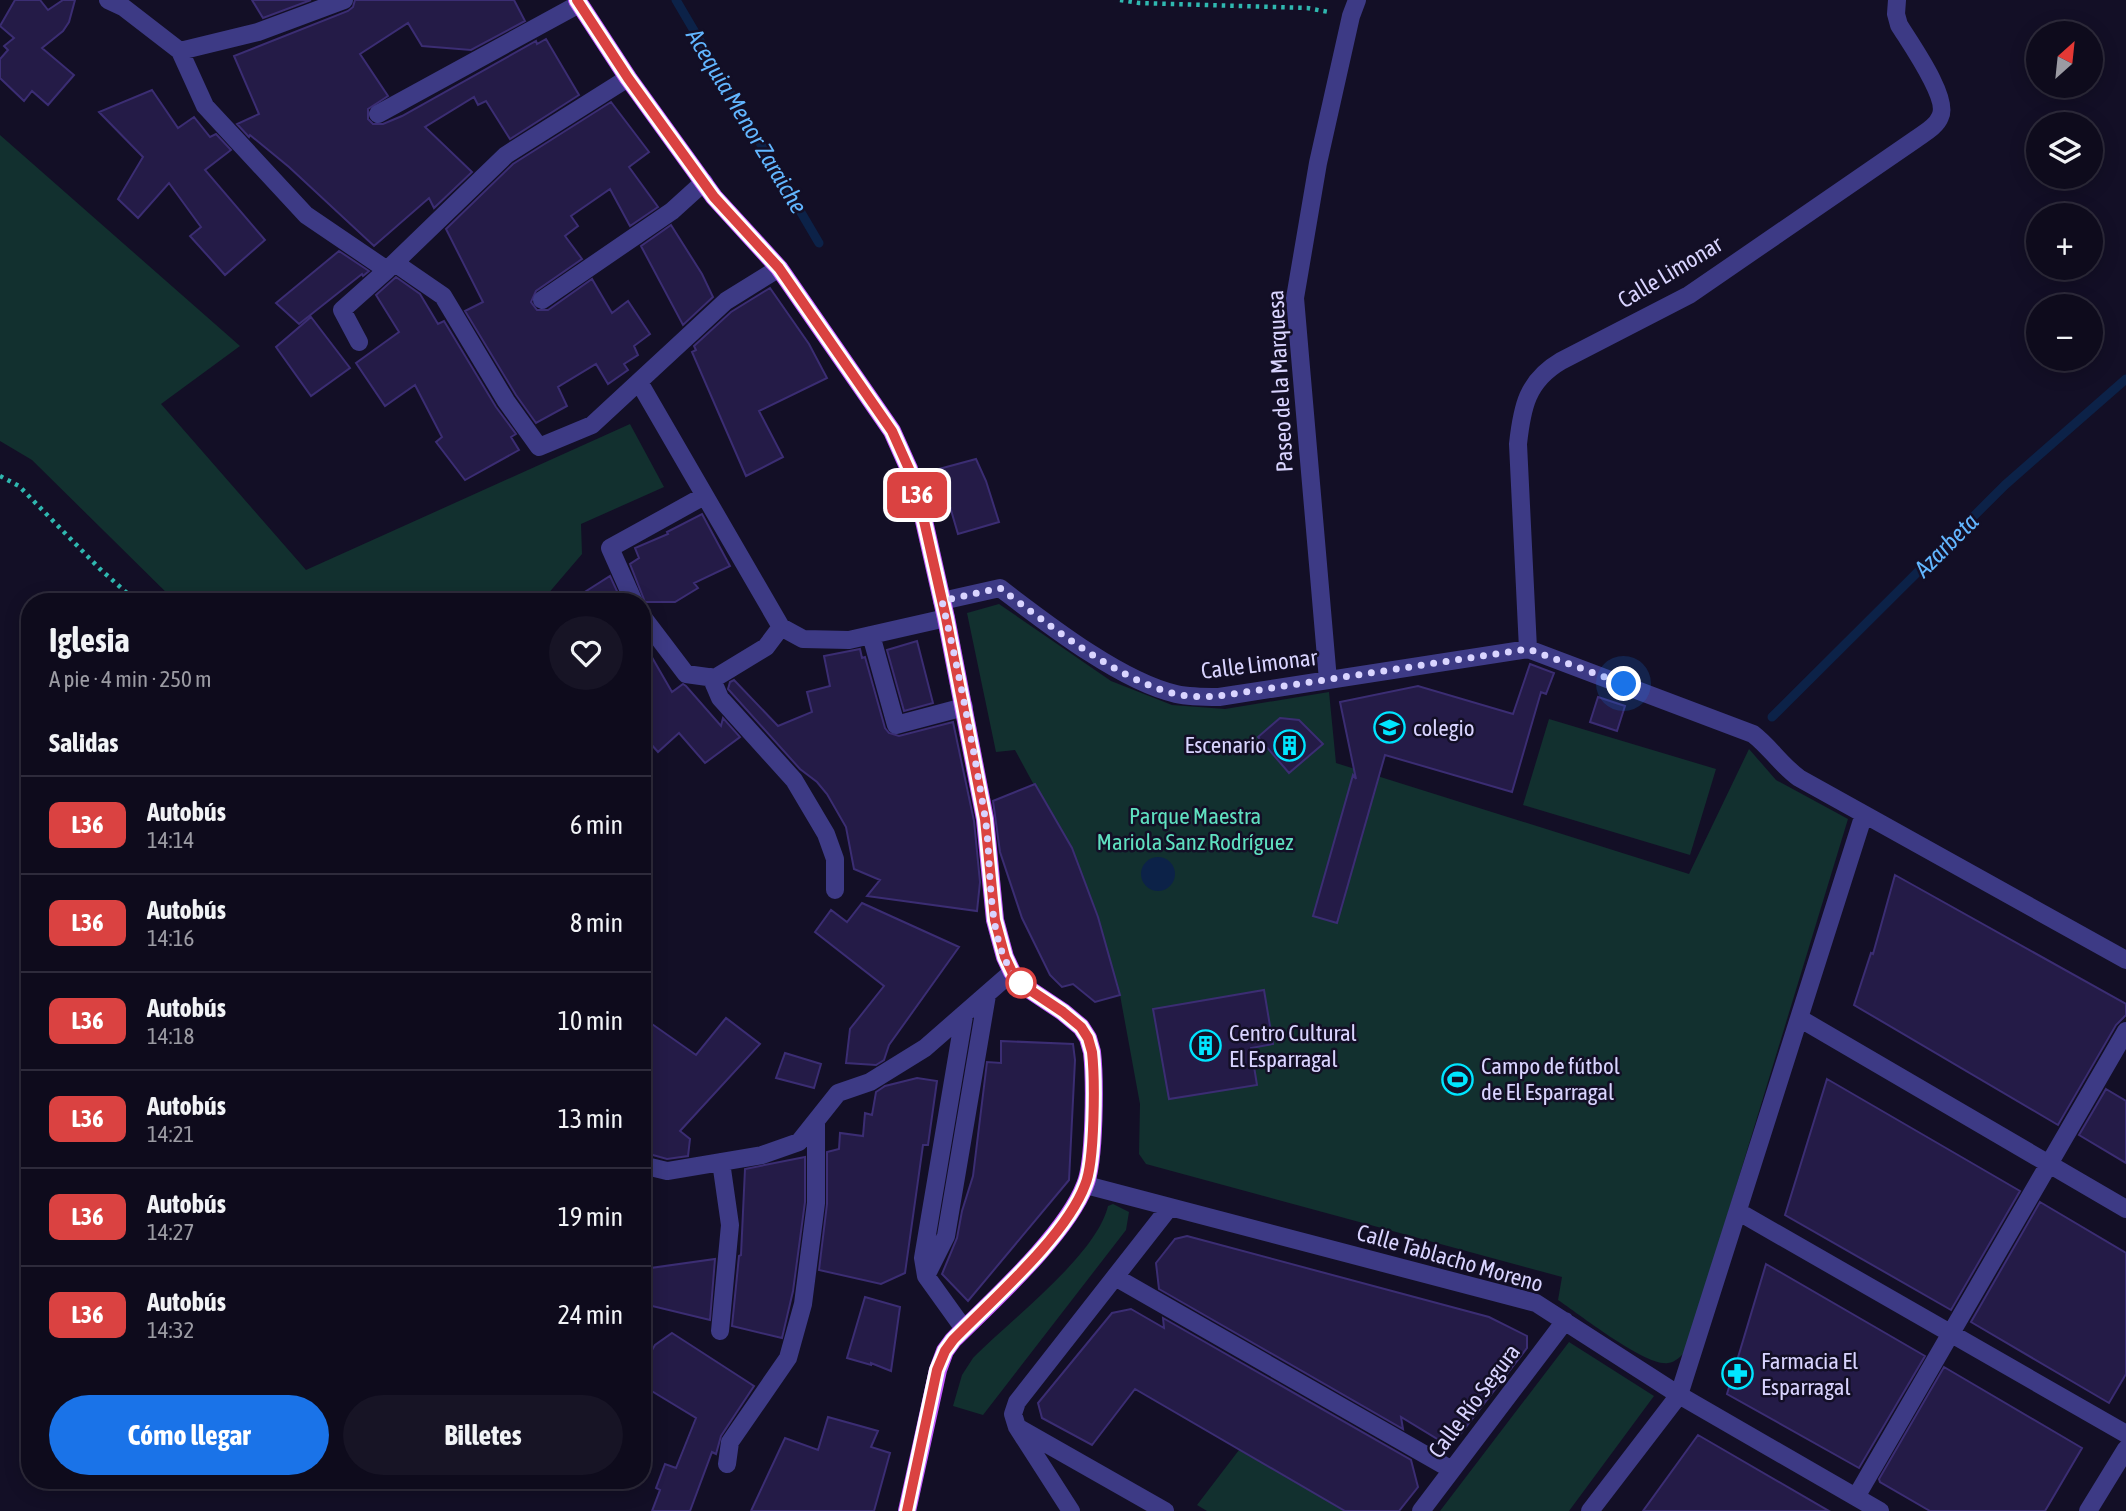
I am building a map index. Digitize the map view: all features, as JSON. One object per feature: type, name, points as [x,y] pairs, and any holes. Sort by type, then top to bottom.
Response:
[{"type":"main road","points":[[578,2],[628,78],[714,197],[779,268],[892,431],[909,469],[922,512],[944,609],[985,819],[995,920],[1005,957],[1012,972],[1024,986],[1072,1018],[1088,1038],[1093,1065],[1090,1162],[1086,1185],[1068,1215],[1044,1246],[945,1351],[937,1370],[907,1511]]},
{"type":"street","points":[[108,0],[123,7],[180,51],[205,106],[306,215],[443,296],[506,401],[539,447],[592,425],[726,301],[779,268]]},
{"type":"street","points":[[180,51],[258,32],[314,5],[344,0]]},
{"type":"street","name":"Calle Limonar","points":[[1528,649],[1518,444],[1521,413],[1537,379],[1561,361],[1689,295],[1937,122],[1942,115],[1941,97],[1899,25],[1896,14],[1897,0]]},
{"type":"street","points":[[378,114],[578,2]]},
{"type":"street","name":"Paseo de la Marquesa","points":[[1328,680],[1295,298],[1318,163],[1354,8]]},
{"type":"street","points":[[359,342],[342,310],[391,267],[506,155],[628,78]]},
{"type":"street","points":[[542,300],[672,212],[704,182]]},
{"type":"street","points":[[639,382],[781,627],[766,647],[716,678],[686,674],[651,628]]},
{"type":"street","points":[[630,593],[610,548],[704,496]]},
{"type":"street","name":"Calle Limonar","points":[[781,627],[803,639],[849,640],[871,635],[1000,588],[1104,660],[1146,683],[1175,694],[1219,696],[1528,649],[1753,734],[1765,743],[1787,769],[2126,960]]},
{"type":"street","points":[[871,635],[896,725],[964,707]]},
{"type":"street","points":[[711,677],[720,698],[794,780],[814,812],[835,859],[835,890]]},
{"type":"street","points":[[1590,1511],[1679,1395],[1864,814]]},
{"type":"street","points":[[651,1167],[667,1171],[721,1162],[762,1155],[799,1142],[838,1093],[870,1082],[925,1048],[1012,972]]},
{"type":"street","points":[[926,1276],[946,1236],[987,995]]},
{"type":"street","points":[[964,1016],[923,1258],[926,1276],[964,1329]]},
{"type":"street","points":[[1799,1018],[2126,1209]]},
{"type":"street","points":[[1856,1497],[2126,1031]]},
{"type":"street","points":[[727,1464],[730,1442],[788,1358],[803,1304],[816,1203],[816,1121]]},
{"type":"street","points":[[720,1331],[730,1225],[721,1162]]},
{"type":"street","name":"Calle Tablacho Moreno","points":[[1086,1185],[1536,1303],[1679,1395],[1880,1511]]},
{"type":"street","points":[[1072,1511],[1017,1427],[1013,1414],[1017,1402],[1169,1208]]},
{"type":"street","points":[[1739,1212],[2126,1434]]},
{"type":"street","points":[[1115,1277],[1452,1470]]},
{"type":"street","name":"Calle Río Segura","points":[[1421,1511],[1565,1321]]},
{"type":"street","points":[[1017,1427],[1165,1511]]},
{"type":"street","points":[[2088,1511],[2126,1448]]},
{"type":"path","points":[[1120,0],[1139,3],[1354,8]]},
{"type":"path","points":[[0,476],[19,486],[126,593]]},
{"type":"green space","points":[[0,135],[240,346],[161,404],[306,570],[630,424],[664,487],[581,524],[582,554],[549,593],[167,593],[32,460],[0,441]]},
{"type":"green space","name":"Parque Maestra Mariola Sanz Rodríguez","points":[[999,604],[1111,681],[1172,705],[1225,709],[1329,692],[1336,763],[1689,874],[1749,749],[1776,780],[1848,819],[1686,1351],[1680,1357],[1668,1363],[1658,1362],[1629,1349],[1558,1300],[1562,1277],[1146,1164],[1139,1154],[1140,1104],[1120,995],[1098,917],[1079,868],[1015,750],[996,752],[967,613]]},
{"type":"green space","points":[[1549,719],[1716,769],[1690,855],[1523,805]]},
{"type":"green space","points":[[1113,1204],[1129,1212],[1126,1230],[983,1415],[953,1406],[962,1375],[973,1358],[1070,1266],[1087,1246],[1108,1206]]},
{"type":"green space","points":[[1569,1342],[1654,1396],[1569,1511],[1440,1511]]},
{"type":"green space","points":[[1239,1450],[1345,1511],[1207,1511],[1197,1505]]},
{"type":"water","points":[[1158,857],[1170,862],[1175,874],[1170,886],[1158,891],[1146,886],[1141,874],[1146,862]]},
{"type":"building","points":[[15,0],[40,0],[48,10],[63,0],[75,0],[69,22],[63,31],[42,48],[74,75],[48,105],[32,91],[24,101],[0,78],[0,59],[8,50],[4,46],[14,38],[0,26]]},
{"type":"building","points":[[252,0],[311,0],[263,18]]},
{"type":"building","points":[[355,0],[514,0],[525,21],[471,50],[422,46],[408,23],[360,54],[388,96],[368,109],[368,119],[373,124],[383,124],[402,116],[536,41],[537,44],[546,39],[579,95],[510,139],[486,101],[478,105],[474,97],[425,127],[472,172],[434,208],[429,198],[374,246],[289,167],[250,135],[249,137],[237,124],[259,114],[234,56],[348,11]]},
{"type":"building","points":[[152,90],[178,128],[194,117],[210,137],[216,134],[231,150],[205,170],[265,240],[225,275],[190,236],[201,227],[169,183],[138,218],[118,199],[143,157],[99,112]]},
{"type":"building","points":[[611,102],[649,152],[629,167],[658,207],[630,226],[610,189],[571,216],[578,226],[565,236],[582,259],[536,291],[531,302],[537,310],[548,310],[592,279],[612,313],[628,301],[650,334],[634,346],[638,355],[624,364],[628,370],[608,384],[596,364],[558,387],[567,406],[536,423],[465,311],[483,302],[446,229],[513,164]]},
{"type":"building","points":[[671,225],[713,297],[683,325],[641,246]]},
{"type":"building","points":[[339,251],[369,271],[299,324],[276,303]]},
{"type":"building","points":[[396,277],[420,294],[438,324],[444,321],[496,407],[516,434],[511,437],[519,450],[465,480],[436,442],[442,437],[415,385],[385,406],[356,363],[399,332],[376,295]]},
{"type":"building","points":[[770,288],[809,344],[827,378],[759,411],[783,457],[746,476],[692,352],[696,350],[694,346],[731,312]]},
{"type":"building","points":[[311,317],[350,368],[311,396],[276,347]]},
{"type":"building","points":[[976,459],[999,522],[958,534],[939,469]]},
{"type":"building","points":[[702,514],[730,566],[694,583],[698,588],[675,602],[651,602],[651,593],[641,593],[630,564],[639,558],[635,548],[668,534],[667,532]]},
{"type":"building","points":[[610,576],[618,593],[583,593]]},
{"type":"building","points":[[917,641],[933,703],[904,711],[887,650]]},
{"type":"building","points":[[860,649],[862,658],[865,657],[885,728],[889,733],[899,736],[953,722],[974,821],[980,882],[977,911],[867,896],[880,880],[854,869],[846,827],[827,794],[800,769],[728,689],[730,682],[734,680],[778,726],[812,712],[807,692],[830,686],[824,656]]},
{"type":"building","points":[[651,656],[672,692],[683,684],[721,726],[723,718],[740,737],[705,763],[679,733],[658,752],[651,744]]},
{"type":"building","points":[[1530,664],[1554,673],[1546,694],[1541,692],[1512,792],[1385,755],[1337,923],[1313,916],[1353,775],[1356,779],[1340,702],[1418,686],[1513,714]]},
{"type":"building","points":[[1598,697],[1625,706],[1617,731],[1590,722]]},
{"type":"building","name":"Escenario","points":[[1280,718],[1299,720],[1323,744],[1289,773],[1258,737]]},
{"type":"building","points":[[1035,784],[1072,848],[1098,917],[1120,995],[1095,1002],[1073,984],[1062,987],[1050,975],[1022,918],[1000,852],[993,801]]},
{"type":"building","points":[[1895,875],[2126,1004],[2126,1015],[2116,1025],[2058,1125],[1854,1005],[1871,953],[1873,954]]},
{"type":"building","points":[[862,903],[959,947],[889,1045],[884,1060],[876,1065],[846,1063],[850,1029],[884,986],[815,932],[831,910],[847,922]]},
{"type":"building","name":"Centro Cultural El Esparragal","points":[[1264,990],[1273,1044],[1251,1048],[1257,1085],[1169,1099],[1153,1009]]},
{"type":"building","points":[[726,1018],[760,1044],[680,1131],[690,1139],[688,1156],[667,1159],[651,1155],[651,1023],[696,1055]]},
{"type":"building","points":[[1001,1041],[1073,1044],[1075,1060],[1069,1180],[968,1301],[942,1274],[957,1238],[973,1176],[987,1062],[1001,1063]]},
{"type":"building","points":[[785,1053],[821,1064],[814,1088],[776,1078]]},
{"type":"building","points":[[917,1078],[937,1081],[928,1145],[923,1145],[905,1273],[881,1284],[819,1270],[827,1204],[827,1152],[839,1149],[840,1133],[863,1136],[865,1113],[872,1115],[876,1092],[885,1086]]},
{"type":"building","points":[[1827,1079],[2020,1191],[1951,1310],[1785,1215]]},
{"type":"building","points":[[2106,1089],[2126,1101],[2126,1163],[2079,1135]]},
{"type":"building","points":[[805,1157],[805,1202],[793,1291],[782,1338],[732,1326],[741,1255],[745,1169]]},
{"type":"building","points":[[2040,1202],[2126,1253],[2126,1374],[2109,1403],[1971,1322]]},
{"type":"building","points":[[1187,1236],[1489,1317],[1527,1336],[1527,1348],[1459,1436],[1444,1443],[1401,1417],[1403,1429],[1159,1289],[1156,1263],[1175,1239]]},
{"type":"building","points":[[715,1259],[710,1320],[651,1306],[651,1268]]},
{"type":"building","points":[[1766,1264],[1925,1356],[1859,1468],[1727,1394]]},
{"type":"building","points":[[865,1297],[900,1307],[891,1371],[847,1358]]},
{"type":"building","points":[[1131,1309],[1164,1328],[1163,1318],[1411,1460],[1418,1487],[1399,1511],[1345,1511],[1135,1389],[1092,1445],[1042,1418],[1038,1403],[1112,1313]]},
{"type":"building","points":[[672,1333],[754,1386],[721,1436],[716,1454],[712,1452],[690,1511],[652,1511],[660,1490],[656,1488],[665,1464],[676,1468],[696,1418],[651,1391],[651,1352],[655,1345]]},
{"type":"building","points":[[1944,1367],[2082,1448],[2045,1511],[1930,1511],[1880,1482],[1879,1479]]},
{"type":"building","points":[[828,1417],[878,1431],[871,1447],[890,1453],[874,1511],[751,1511],[785,1438],[818,1450]]},
{"type":"building","points":[[1698,1435],[1829,1511],[1643,1511]]},
{"type":"waterway","name":"Acequia Menor Zaraiche","points":[[676,0],[819,243]]},
{"type":"waterway","name":"Azarbeta","points":[[1772,717],[2005,485],[2126,379]]},
{"type":"bus line","name":"L36","points":[[577,0],[628,78],[714,197],[779,268],[892,431],[909,469],[922,512],[946,618],[985,819],[995,920],[1005,957],[1012,972],[1024,986],[1081,1027],[1092,1052],[1090,1162],[1086,1185],[1068,1215],[1044,1246],[945,1351],[937,1370],[907,1511]]},
{"type":"place","name":"colegio","points":[[1390,728]]},
{"type":"place","name":"Escenario","points":[[1289,745]]},
{"type":"place","name":"Centro Cultural El Esparragal","points":[[1206,1046]]},
{"type":"place","name":"Campo de fútbol de El Esparragal","points":[[1458,1079]]},
{"type":"place","name":"Farmacia El Esparragal","points":[[1738,1374]]},
{"type":"route","points":[[1021,983],[1005,957],[995,920],[985,819],[942,601],[1000,588],[1104,660],[1162,690],[1188,696],[1219,696],[1528,649],[1624,684]]}]
